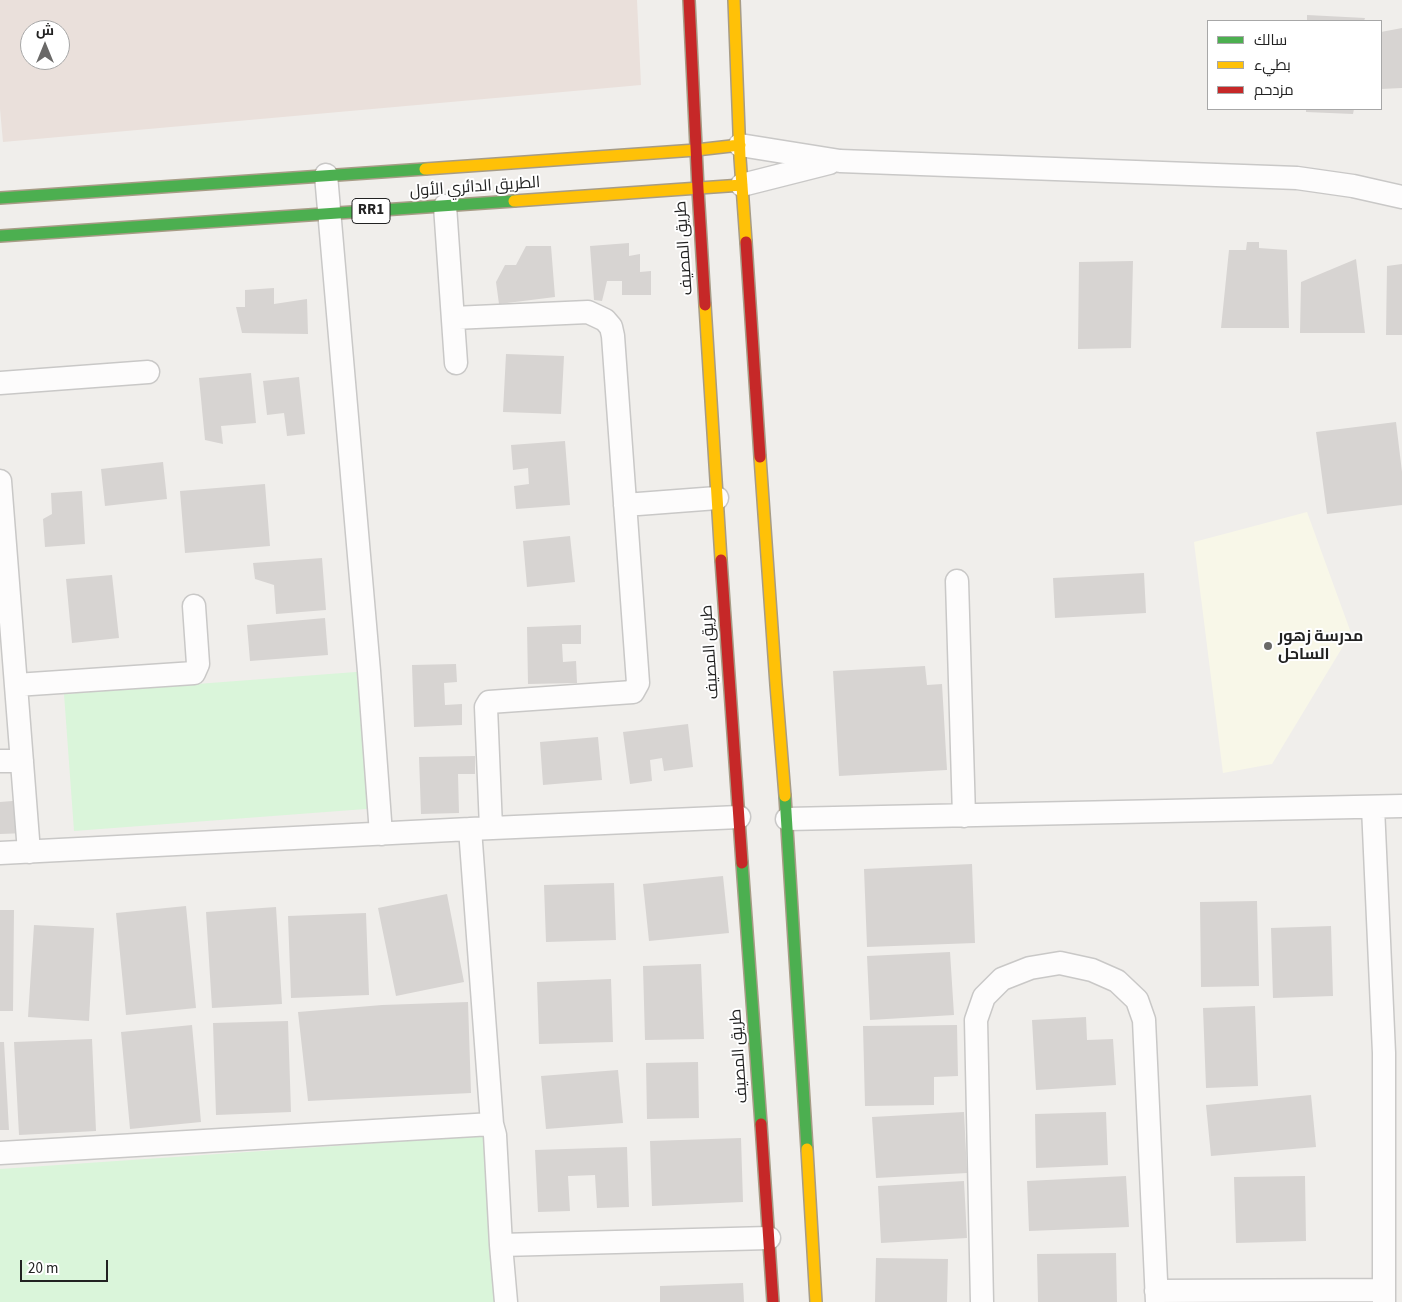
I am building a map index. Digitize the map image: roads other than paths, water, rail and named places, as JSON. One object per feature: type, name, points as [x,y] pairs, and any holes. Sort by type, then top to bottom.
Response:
[{"type":"main road","name":"طريق المصيف","points":[[689,0],[698,189],[717,498],[773,1302]]},
{"type":"main road","points":[[734,0],[742,186],[775,675],[787,819],[816,1302]]},
{"type":"main road","name":"الطريق الدائري الأول","points":[[0,198],[696,150],[740,145]]},
{"type":"main road","name":"الطريق الدائري الأول","points":[[0,236],[742,186]]},
{"type":"street","points":[[740,145],[840,161],[1297,178],[1353,186],[1402,197]]},
{"type":"street","points":[[742,186],[840,161]]},
{"type":"street","points":[[326,175],[369,671],[381,834]]},
{"type":"street","points":[[445,206],[456,363]]},
{"type":"street","points":[[453,318],[588,312],[605,320],[611,327],[638,683],[633,692],[490,702],[486,707],[481,829],[492,1124],[495,1135],[506,1302]]},
{"type":"street","points":[[0,383],[148,372]]},
{"type":"street","points":[[0,482],[16,685],[11,761],[29,852]]},
{"type":"street","points":[[625,505],[717,498]]},
{"type":"street","points":[[956,581],[964,816]]},
{"type":"street","points":[[16,685],[194,673],[198,664],[194,606]]},
{"type":"street","points":[[787,819],[1402,806]]},
{"type":"street","points":[[982,1302],[976,1020],[984,997],[1002,979],[1030,968],[1060,963],[1092,970],[1117,981],[1137,1000],[1144,1020],[1156,1297],[1384,1296],[1393,1053],[1373,807]]},
{"type":"street","points":[[0,854],[481,829],[739,818]]},
{"type":"street","points":[[0,1153],[492,1124]]},
{"type":"street","points":[[501,1245],[769,1238]]},
{"type":"place","name":"مدرسة زهور الساحل","points":[[1268,646]]}]
